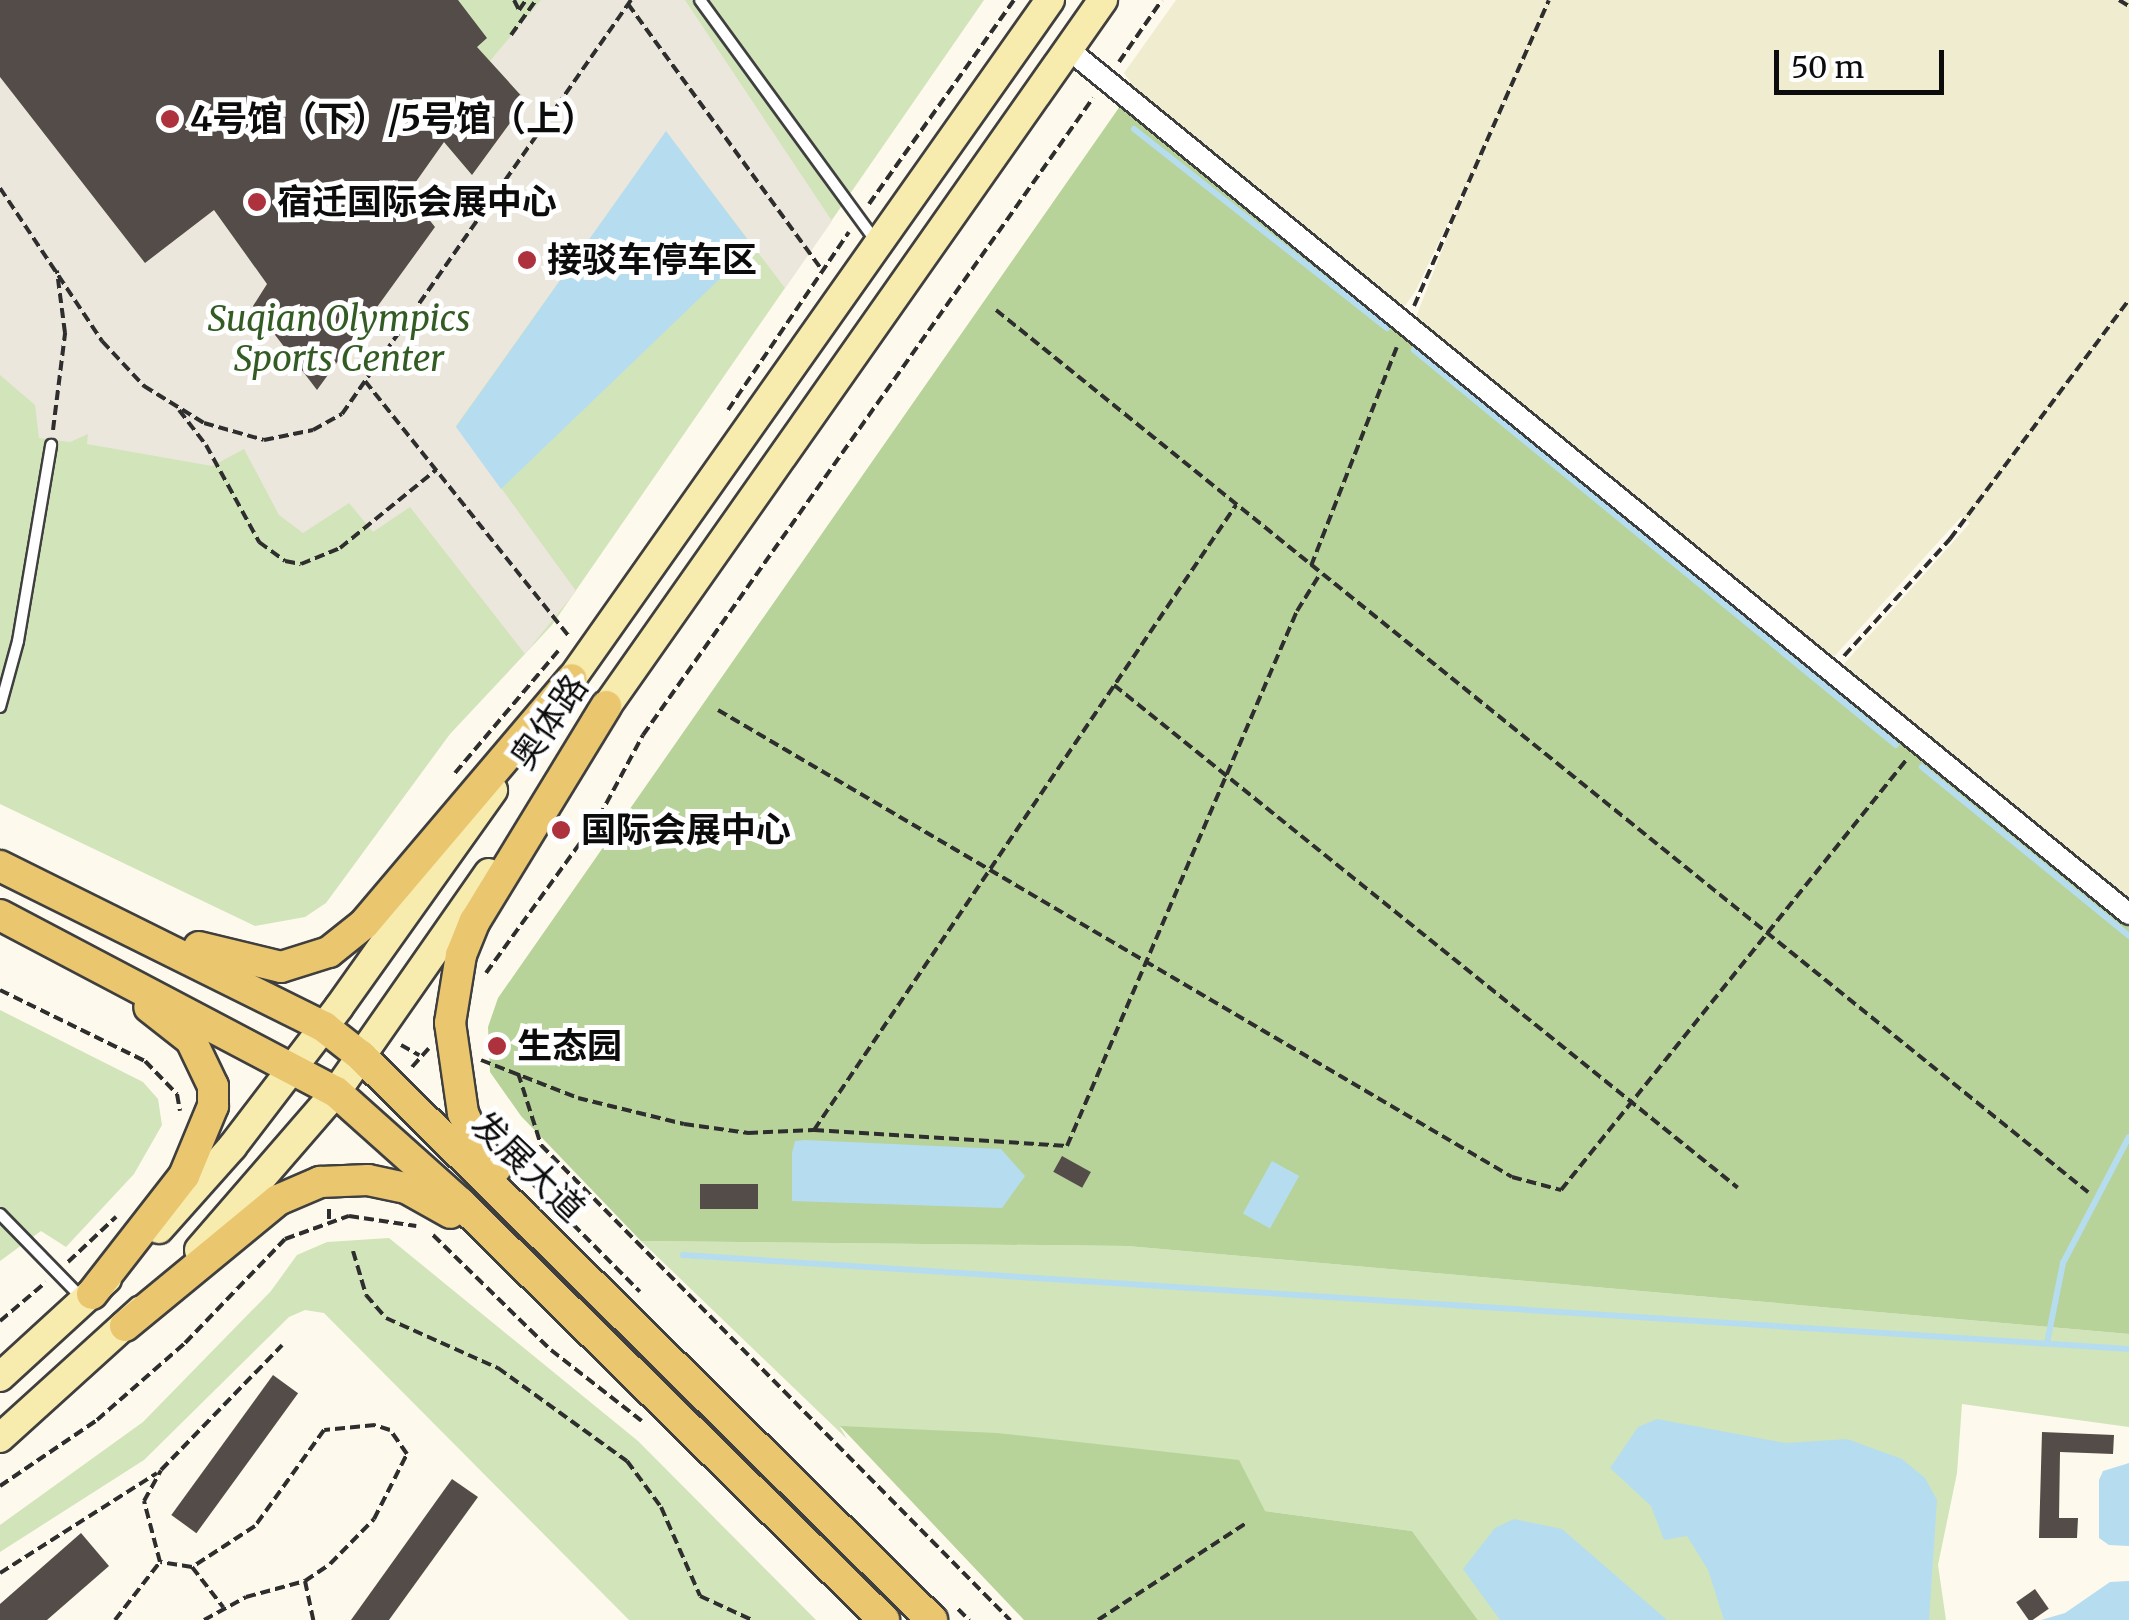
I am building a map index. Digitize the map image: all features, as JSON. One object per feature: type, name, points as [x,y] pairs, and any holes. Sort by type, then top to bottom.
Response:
[{"type":"main road","name":"奥体路","points":[[0,1377],[88,1297],[232,1147],[324,1027],[1050,0]]},
{"type":"main road","name":"奥体路","points":[[0,1438],[125,1326],[233,1216],[336,1092],[1103,0]]},
{"type":"main road","points":[[49,890],[244,962],[282,967],[329,952],[364,924],[572,679]]},
{"type":"main road","points":[[606,706],[475,921],[461,955],[450,1023],[463,1113],[480,1152],[681,1369]]},
{"type":"main road","name":"发展大道","points":[[0,866],[324,1027],[361,1056],[681,1369],[944,1613]]},
{"type":"main road","points":[[12,922],[162,1016],[190,1040],[213,1086],[205,1138],[184,1176],[88,1297]]},
{"type":"main road","name":"发展大道","points":[[12,922],[295,1065],[336,1092],[654,1393],[884,1620]]},
{"type":"main road","points":[[125,1326],[278,1200],[320,1182],[368,1180],[444,1206],[654,1393]]},
{"type":"street","points":[[1068,49],[2129,914]]},
{"type":"lane","points":[[700,0],[878,244]]},
{"type":"lane","points":[[0,707],[18,642],[52,445]]},
{"type":"lane","points":[[0,1214],[88,1297]]},
{"type":"path","points":[[514,0],[519,10],[526,0]]},
{"type":"path","points":[[511,36],[536,0]]},
{"type":"path","points":[[722,418],[858,218],[1014,0]]},
{"type":"path","points":[[479,986],[599,817],[665,704],[1162,0]]},
{"type":"path","points":[[1311,566],[1407,324],[1549,0]]},
{"type":"path","points":[[2119,0],[2129,6]]},
{"type":"path","points":[[0,188],[102,341],[144,386],[204,423],[264,440],[313,430],[338,416],[365,381],[630,2],[841,296]]},
{"type":"path","points":[[52,445],[66,333],[57,270]]},
{"type":"path","points":[[1830,670],[1950,539],[2129,300]]},
{"type":"path","points":[[996,310],[2088,1192]]},
{"type":"path","points":[[365,381],[570,638]]},
{"type":"path","points":[[170,402],[206,445],[259,542],[285,561],[301,564],[340,548],[436,470]]},
{"type":"path","points":[[814,1130],[1236,505]]},
{"type":"path","points":[[470,1052],[472,1062],[518,1072],[578,1098],[684,1124],[748,1133],[814,1130],[1067,1146],[1297,611],[1320,574]]},
{"type":"path","points":[[447,784],[580,624]]},
{"type":"path","points":[[1114,685],[1738,1188]]},
{"type":"path","points":[[718,710],[1145,965],[1534,1188],[1560,1190],[1920,743]]},
{"type":"path","points":[[0,990],[145,1061],[177,1094],[180,1113]]},
{"type":"path","points":[[413,1065],[450,1023]]},
{"type":"path","points":[[518,1072],[541,1144],[1010,1620]]},
{"type":"path","points":[[514,1166],[650,1304]]},
{"type":"path","points":[[0,1320],[127,1207]]},
{"type":"path","points":[[0,1486],[96,1420],[186,1342],[274,1247],[349,1216],[424,1228],[551,1350],[653,1431]]},
{"type":"path","points":[[353,1252],[366,1295],[386,1318],[498,1368],[627,1462],[661,1507],[700,1596],[752,1620]]},
{"type":"path","points":[[0,1573],[161,1470],[282,1345]]},
{"type":"path","points":[[160,1562],[192,1567],[254,1526],[324,1430],[345,1424],[390,1430],[407,1454],[394,1486],[356,1542],[305,1581],[224,1608],[204,1620]]},
{"type":"path","points":[[160,1562],[144,1501],[161,1470]]},
{"type":"path","points":[[1098,1620],[1246,1523]]},
{"type":"path","points":[[115,1620],[160,1562]]},
{"type":"path","points":[[192,1567],[224,1608]]},
{"type":"path","points":[[305,1581],[312,1620]]},
{"type":"path","points":[[944,1613],[969,1620]]},
{"type":"shaded area","points":[[541,0],[685,0],[832,221],[785,288],[666,132],[456,426],[576,591],[525,654],[410,507],[373,532],[349,503],[303,533],[279,515],[244,449],[212,466],[87,444],[88,434],[70,442],[39,438],[35,405],[0,375],[0,77],[214,210],[407,193],[444,142],[472,175],[526,101],[490,61]]},
{"type":"shaded area","points":[[1176,0],[2129,0],[2129,899],[1842,666],[1970,523],[1961,517],[1832,659],[1416,317],[1474,168],[1405,306],[1396,304],[1150,110],[1124,73]]},
{"type":"green space","name":"Suqian Olympics Sports Center","points":[[0,0],[984,0],[552,625],[450,734],[326,903],[305,917],[255,926],[0,804]]},
{"type":"green space","points":[[1125,99],[2129,917],[2129,1334],[1127,1246],[641,1241],[521,1116],[490,1072],[488,1027],[498,998]]},
{"type":"green space","points":[[0,1010],[143,1082],[158,1099],[162,1125],[134,1174],[66,1247],[41,1231],[0,1261]]},
{"type":"green space","points":[[389,1238],[638,1441],[816,1620],[629,1620],[324,1313],[305,1310],[289,1317],[144,1460],[0,1552],[0,1525],[143,1422],[271,1291],[297,1255],[327,1242]]},
{"type":"green space","points":[[641,1241],[1127,1246],[2129,1334],[2129,1427],[1962,1404],[1957,1473],[1938,1565],[1946,1620],[1478,1620],[1412,1531],[1265,1511],[840,1427],[847,1439]]},
{"type":"green space","points":[[840,1426],[997,1433],[1239,1460],[1265,1511],[1412,1531],[1478,1620],[1024,1620]]},
{"type":"water","points":[[666,131],[753,247],[501,489],[456,427]]},
{"type":"water","points":[[795,1141],[1001,1149],[1025,1176],[1002,1208],[792,1201],[792,1153]]},
{"type":"water","points":[[1272,1161],[1299,1176],[1270,1229],[1243,1213]]},
{"type":"water","points":[[1657,1419],[1786,1443],[1847,1439],[1902,1459],[1925,1478],[1937,1500],[1929,1620],[1724,1620],[1708,1570],[1687,1536],[1664,1540],[1651,1506],[1610,1468],[1638,1427]]},
{"type":"water","points":[[2129,1463],[2129,1546],[2109,1545],[2099,1538],[2099,1480],[2103,1471]]},
{"type":"water","points":[[1514,1519],[1562,1529],[1667,1620],[1500,1620],[1463,1569],[1495,1528]]},
{"type":"water","points":[[2129,1581],[2129,1620],[2041,1620],[2065,1613],[2110,1582]]},
{"type":"building","name":"宿迁国际会展中心","points":[[0,0],[458,0],[487,38],[477,47],[526,101],[472,175],[444,142],[408,193],[435,227],[317,390],[253,306],[267,284],[214,210],[145,263],[0,77]]},
{"type":"building","points":[[1062,1156],[1091,1172],[1082,1188],[1053,1172]]},
{"type":"building","points":[[700,1184],[758,1184],[758,1209],[700,1209]]},
{"type":"building","points":[[273,1375],[298,1393],[196,1533],[171,1515]]},
{"type":"building","points":[[2042,1432],[2114,1435],[2113,1454],[2060,1452],[2059,1518],[2078,1518],[2077,1538],[2039,1538]]},
{"type":"building","points":[[452,1479],[478,1497],[389,1620],[351,1620]]},
{"type":"building","points":[[81,1533],[109,1566],[47,1620],[0,1620],[0,1604]]},
{"type":"building","points":[[2035,1589],[2049,1609],[2029,1620],[2016,1602]]},
{"type":"waterway","points":[[1134,129],[1387,328]]},
{"type":"waterway","points":[[1414,350],[1896,745]]},
{"type":"waterway","points":[[1922,767],[2129,936]]},
{"type":"waterway","points":[[2047,1343],[2063,1263],[2129,1137]]},
{"type":"waterway","points":[[683,1255],[2129,1349]]},
{"type":"place","name":"4号馆（下）/5号馆（上）","points":[[170,119]]},
{"type":"place","name":"宿迁国际会展中心","points":[[257,202]]},
{"type":"place","name":"接驳车停车区","points":[[527,260]]},
{"type":"place","name":"国际会展中心","points":[[561,830]]},
{"type":"place","name":"生态园","points":[[497,1046]]}]
